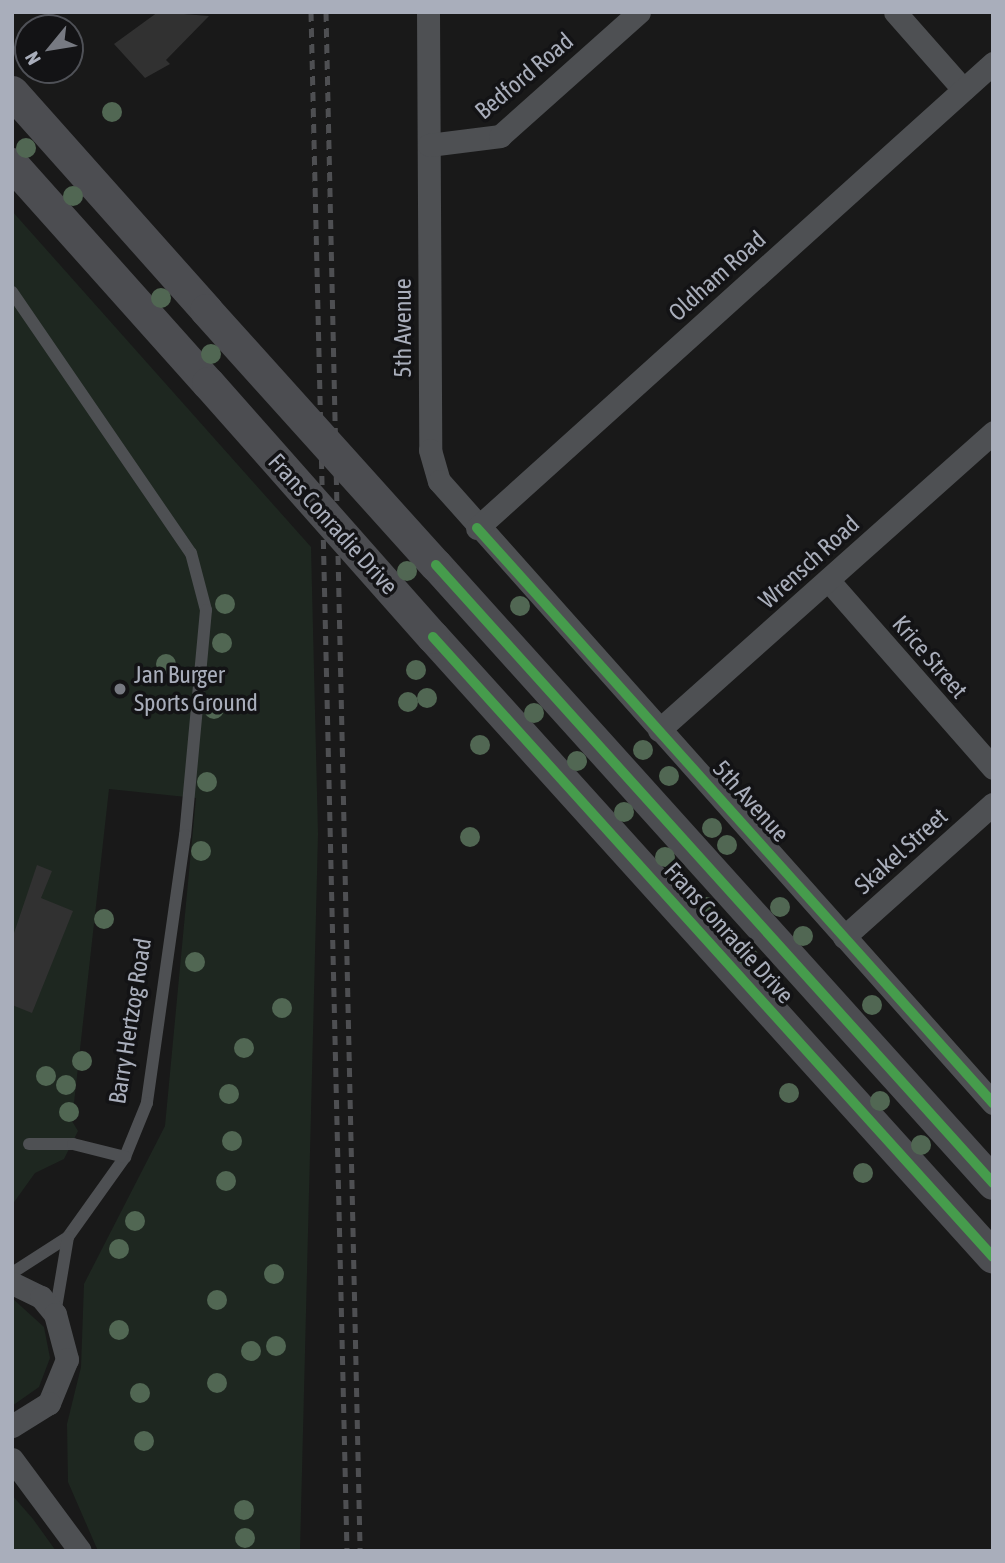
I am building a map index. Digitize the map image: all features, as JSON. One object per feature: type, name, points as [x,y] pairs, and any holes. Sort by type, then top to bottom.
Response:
[{"type":"main road","name":"Frans Conradie Drive","points":[[12,92],[993,1183]]},
{"type":"main road","name":"Frans Conradie Drive","points":[[12,164],[993,1257]]},
{"type":"street","name":"5th Avenue","points":[[428,12],[430,450],[439,481],[477,528],[993,1103]]},
{"type":"street","name":"Bedford Road","points":[[429,145],[500,136],[639,12]]},
{"type":"street","points":[[895,12],[963,89]]},
{"type":"street","name":"Oldham Road","points":[[477,528],[993,63]]},
{"type":"street","name":"Wrensch Road","points":[[659,730],[828,580],[989,443]]},
{"type":"street","name":"Krice Street","points":[[828,580],[993,768]]},
{"type":"street","name":"Skakel Street","points":[[844,937],[993,804]]},
{"type":"street","points":[[12,1283],[41,1297],[55,1314],[67,1359],[61,1382],[49,1403],[12,1426]]},
{"type":"street","points":[[12,1459],[80,1551]]},
{"type":"lane","name":"Barry Hertzog Road","points":[[12,292],[184,541],[202,580],[203,661],[185,835],[147,1103],[125,1157],[68,1237],[12,1272]]},
{"type":"lane","points":[[29,1144],[73,1144],[125,1157]]},
{"type":"lane","name":"Barry Hertzog Road","points":[[55,1314],[68,1237]]},
{"type":"shaded area","points":[[12,211],[311,547],[318,834],[300,1551],[98,1551],[68,1482],[67,1424],[81,1367],[84,1284],[165,1126],[196,798],[109,789],[72,1121],[78,1131],[64,1159],[35,1173],[12,1205]]},
{"type":"shaded area","points":[[12,1298],[44,1327],[50,1358],[39,1387],[12,1406]]},
{"type":"shaded area","points":[[12,1495],[33,1519],[56,1551],[12,1551]]},
{"type":"building","points":[[158,12],[209,16],[166,60],[170,64],[145,78],[114,44]]},
{"type":"building","points":[[37,865],[52,871],[41,898],[73,911],[32,1013],[12,1005],[12,939]]},
{"type":"railway","points":[[311,12],[347,1551]]},
{"type":"railway","points":[[326,12],[360,1551]]},
{"type":"cycle path","points":[[477,528],[993,1103]]},
{"type":"cycle path","points":[[436,565],[993,1183]]},
{"type":"cycle path","points":[[433,637],[993,1257]]},
{"type":"place","name":"Jan Burger Sports Ground","points":[[120,689]]}]
